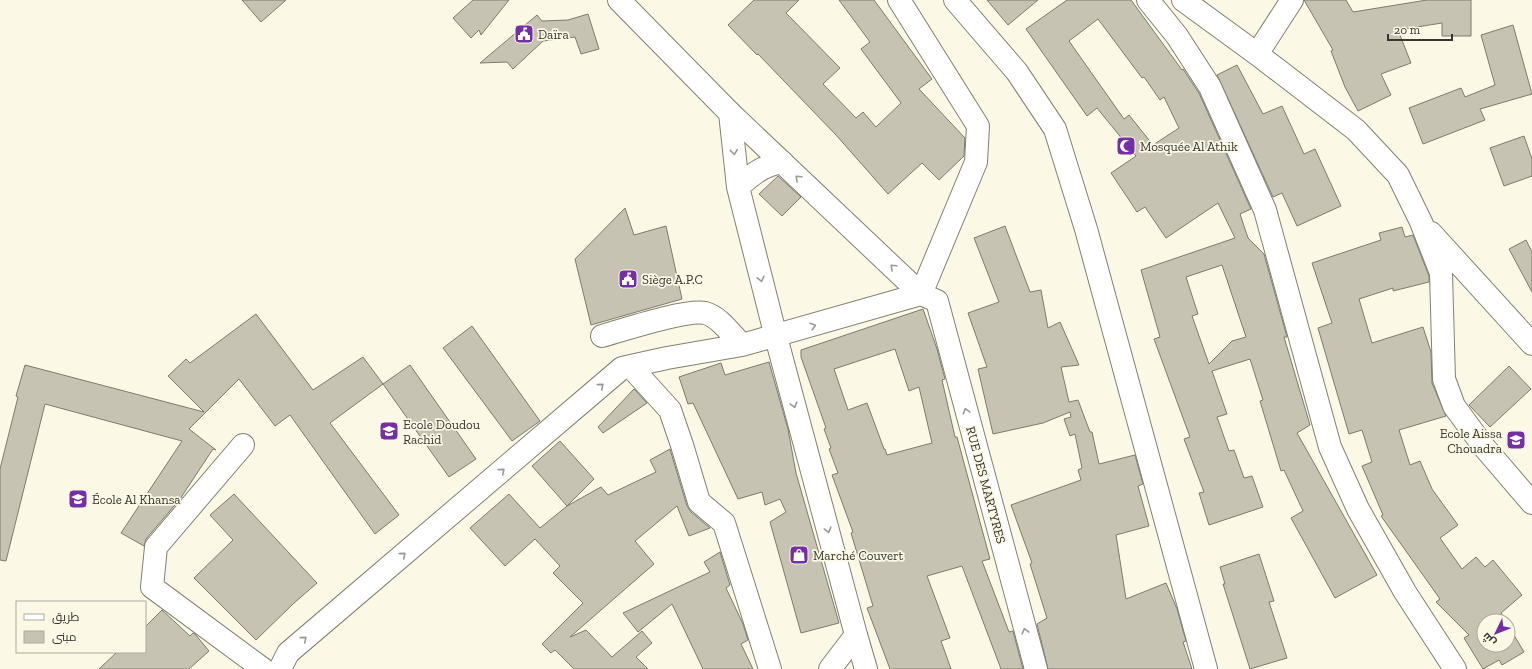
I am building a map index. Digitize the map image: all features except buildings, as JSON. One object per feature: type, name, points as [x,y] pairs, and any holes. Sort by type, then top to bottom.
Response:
[{"type":"street","points":[[619,0],[730,113],[929,298]]},
{"type":"street","points":[[899,0],[978,126],[976,162],[929,298]]},
{"type":"street","points":[[955,0],[1017,72],[1055,129],[1086,229],[1206,669]]},
{"type":"street","points":[[1148,0],[1177,36],[1210,87],[1265,210],[1330,447],[1358,509],[1405,592],[1455,669]]},
{"type":"street","points":[[1183,0],[1257,54],[1356,130],[1398,175],[1421,222],[1442,273],[1444,379],[1454,406],[1484,447],[1532,503]]},
{"type":"street","points":[[1257,54],[1292,0]]},
{"type":"street","points":[[730,113],[738,187],[776,336],[866,669]]},
{"type":"street","points":[[738,187],[758,170],[768,165],[782,162]]},
{"type":"street","points":[[1421,222],[1532,344]]},
{"type":"street","points":[[280,669],[288,653],[622,368],[667,358],[742,346],[776,336],[929,298]]},
{"type":"street","name":"RUE DES MARTYRES","points":[[929,298],[1036,669]]},
{"type":"street","points":[[602,336],[687,313],[705,313],[719,320],[742,346]]},
{"type":"street","points":[[630,366],[670,410],[699,502],[724,523],[770,669]]},
{"type":"street","points":[[243,445],[156,547],[152,587],[263,669]]},
{"type":"street","points":[[830,669],[856,635]]},
{"type":"place","name":"Daïra","points":[[524,34]]},
{"type":"place","name":"Mosquée Al Athik","points":[[1126,146]]},
{"type":"place","name":"Siège A.P.C","points":[[628,279]]},
{"type":"place","name":"Ecole Doudou Rachid","points":[[389,431]]},
{"type":"place","name":"Ecole Aissa Chouadra","points":[[1516,440]]},
{"type":"place","name":"École Al Khansa","points":[[78,499]]},
{"type":"place","name":"Marché Couvert","points":[[799,555]]}]
